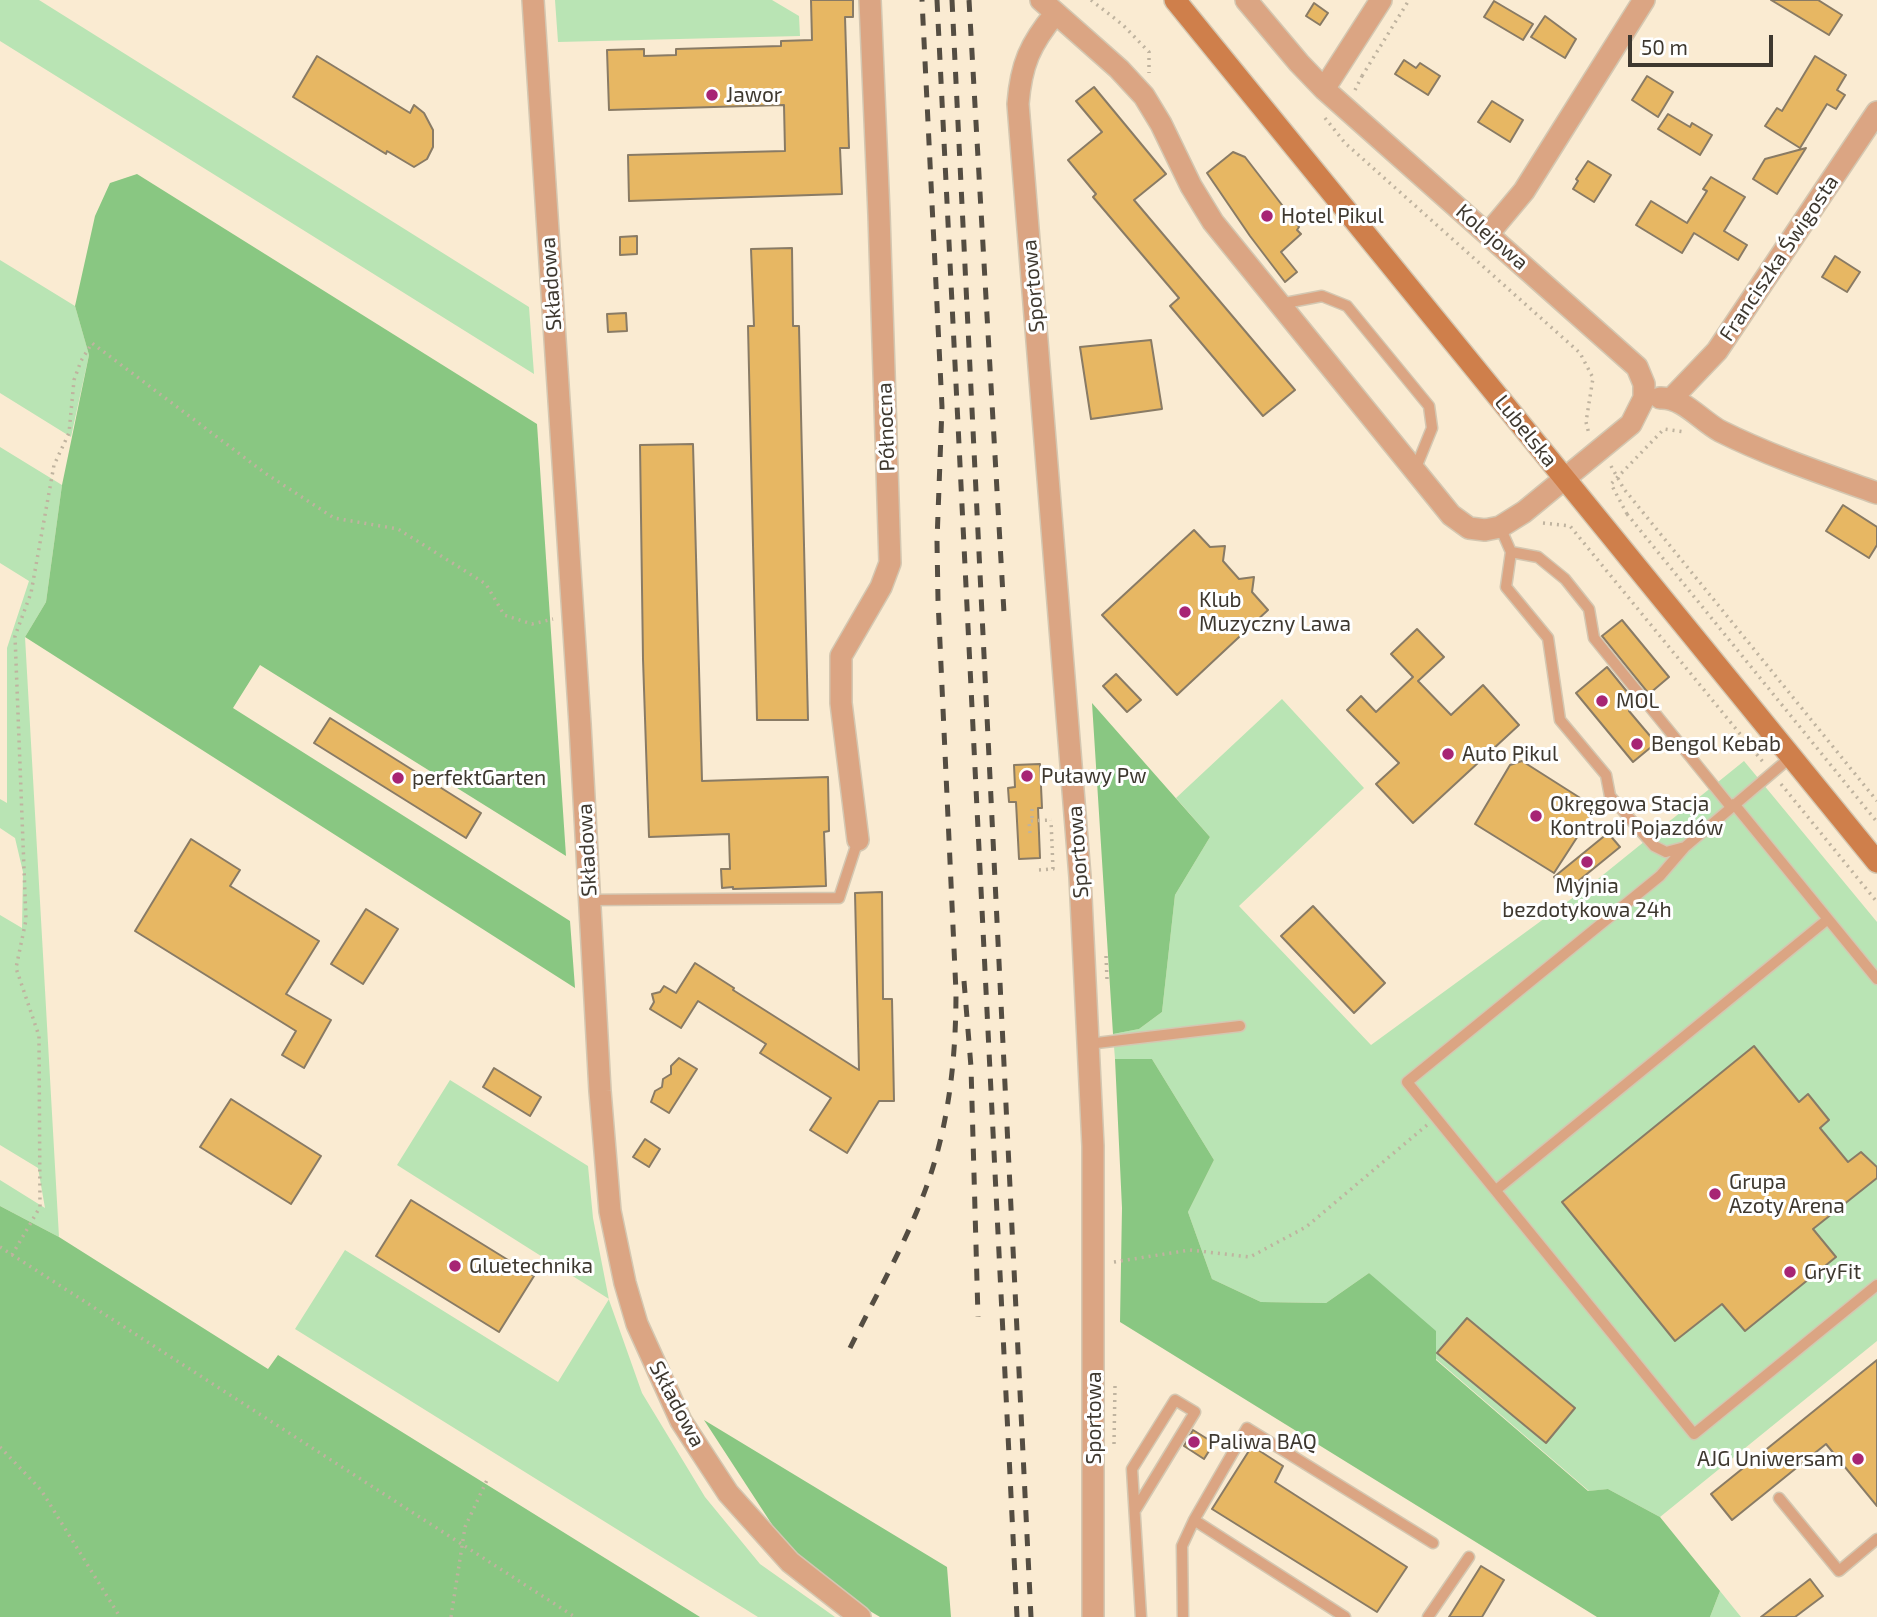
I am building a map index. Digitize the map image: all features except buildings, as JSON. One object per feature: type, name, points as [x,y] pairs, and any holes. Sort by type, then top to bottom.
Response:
[{"type":"main road","name":"Lubelska","points":[[1175,0],[1877,862]]},
{"type":"street","name":"Składowa","points":[[533,0],[600,1091],[610,1211],[636,1324],[681,1421],[728,1493],[790,1562],[860,1617]]},
{"type":"street","name":"Północna","points":[[858,840],[841,703],[841,656],[881,587],[890,563],[870,0]]},
{"type":"street","name":"Kolejowa","points":[[1246,0],[1276,38],[1324,89],[1637,367],[1644,384],[1644,398]]},
{"type":"street","points":[[1324,89],[1381,0]]},
{"type":"street","points":[[1488,234],[1524,191],[1644,0]]},
{"type":"street","points":[[1048,7],[1119,69],[1144,96],[1213,222],[1457,521],[1469,528],[1485,530],[1500,527],[1524,512],[1630,424],[1644,398],[1672,397],[1715,428],[1741,441],[1877,493]]},
{"type":"street","name":"Sportowa","points":[[1048,7],[1040,32],[1025,59],[1018,104],[1076,819],[1088,1044],[1093,1146],[1093,1617]]},
{"type":"street","name":"Franciszka Świgosta","points":[[1672,397],[1717,351],[1877,112]]},
{"type":"lane","points":[[1279,304],[1322,296],[1347,306],[1421,396],[1429,406],[1432,428],[1415,470]]},
{"type":"lane","points":[[1500,527],[1511,552],[1506,587],[1548,638],[1560,720],[1606,775],[1610,796],[1654,846],[1666,852],[1685,847]]},
{"type":"lane","points":[[1511,552],[1538,556],[1565,579],[1589,609],[1594,638],[1877,979]]},
{"type":"lane","points":[[1792,756],[1685,847],[1660,876],[1408,1082],[1694,1434],[1877,1285]]},
{"type":"lane","points":[[589,900],[839,898],[858,840]]},
{"type":"lane","points":[[1496,1190],[1828,919]]},
{"type":"lane","points":[[1867,967],[1877,959]]},
{"type":"lane","points":[[1088,1044],[1240,1026]]},
{"type":"lane","points":[[1136,1508],[1195,1412],[1175,1400],[1132,1469],[1141,1617]]},
{"type":"lane","points":[[1183,1617],[1182,1546],[1247,1428],[1433,1543]]},
{"type":"lane","points":[[1779,1498],[1839,1571],[1877,1539]]},
{"type":"lane","points":[[1194,1520],[1345,1617]]},
{"type":"lane","points":[[1428,1617],[1469,1557]]},
{"type":"path","points":[[1362,76],[1409,0]]},
{"type":"path","points":[[1318,110],[1345,143],[1580,353],[1594,378],[1586,422],[1590,440],[1624,489],[1877,802]]},
{"type":"path","points":[[12,1255],[40,1207],[39,1036],[16,968],[26,920],[15,636],[31,593],[54,465],[69,433],[74,380],[92,343],[265,473],[334,518],[398,529],[486,584],[504,615],[532,624],[572,614]]},
{"type":"path","points":[[1685,431],[1664,429],[1611,484],[1627,514],[1877,822]]},
{"type":"path","points":[[1627,514],[1587,546],[1877,902]]},
{"type":"path","points":[[1030,833],[1032,809]]},
{"type":"path","points":[[1032,821],[1076,819]]},
{"type":"path","points":[[1039,870],[1053,869],[1051,820]]},
{"type":"path","points":[[1114,1262],[1190,1251],[1250,1257],[1306,1227],[1436,1117]]},
{"type":"path","points":[[0,1247],[575,1617]]},
{"type":"path","points":[[0,1447],[41,1490],[120,1617]]},
{"type":"path","points":[[451,1617],[465,1527],[487,1479]]},
{"type":"green space","points":[[0,0],[39,0],[529,307],[534,374],[0,41]]},
{"type":"green space","points":[[555,0],[772,0],[799,16],[800,36],[558,42]]},
{"type":"green space","points":[[137,174],[537,424],[566,856],[260,665],[233,708],[570,921],[575,988],[25,637],[46,602],[62,485],[89,355],[75,306],[95,216],[110,183]]},
{"type":"green space","points":[[0,260],[75,306],[89,355],[71,437],[0,393]]},
{"type":"green space","points":[[0,447],[62,485],[46,602],[25,637],[59,1237],[0,1206],[0,1180],[45,1208],[38,1168],[0,1145],[0,915],[22,928],[23,872],[15,838],[0,828],[0,799],[7,803],[7,648],[29,581],[0,563]]},
{"type":"green space","points":[[1282,699],[1364,788],[1239,906],[1371,1045],[1593,883],[1744,761],[1877,922],[1877,1341],[1660,1517],[1608,1489],[1589,1491],[1436,1359],[1369,1273],[1326,1303],[1261,1302],[1212,1279],[1188,1212],[1214,1160],[1152,1059],[1115,1059],[1113,1034],[1139,1029],[1162,1012],[1175,895],[1210,837],[1176,798]]},
{"type":"green space","points":[[1092,703],[1210,837],[1175,895],[1162,1012],[1139,1029],[1113,1034]]},
{"type":"green space","points":[[1115,1059],[1152,1059],[1214,1160],[1188,1212],[1212,1279],[1261,1302],[1326,1303],[1369,1273],[1436,1331],[1436,1360],[1588,1491],[1608,1489],[1660,1517],[1720,1591],[1710,1617],[1597,1617],[1120,1322],[1122,1208]]},
{"type":"green space","points":[[450,1080],[588,1166],[593,1218],[609,1299],[397,1165]]},
{"type":"green space","points":[[0,1206],[59,1237],[268,1369],[278,1355],[700,1617],[0,1617]]},
{"type":"green space","points":[[345,1250],[558,1382],[609,1299],[642,1393],[705,1497],[760,1564],[835,1617],[758,1617],[295,1329]]},
{"type":"green space","points":[[704,1420],[947,1567],[951,1617],[880,1617],[848,1598],[786,1546]]},
{"type":"green space","points":[[1720,1591],[1741,1617],[1710,1617]]},
{"type":"railway","points":[[850,1348],[900,1249],[926,1188],[946,1116],[955,1042],[956,992],[938,600],[937,541],[942,407],[922,0]]},
{"type":"railway","points":[[937,0],[1017,1617]]},
{"type":"railway","points":[[952,0],[1031,1617]]},
{"type":"railway","points":[[969,0],[1004,613]]},
{"type":"railway","points":[[964,981],[971,1067],[978,1317]]},
{"type":"place","name":"Jawor","points":[[712,95]]},
{"type":"place","name":"Hotel Pikul","points":[[1267,216]]},
{"type":"place","name":"Klub Muzyczny Lawa","points":[[1185,612]]},
{"type":"place","name":"MOL","points":[[1602,701]]},
{"type":"place","name":"Bengol Kebab","points":[[1637,744]]},
{"type":"place","name":"Auto Pikul","points":[[1448,754]]},
{"type":"place","name":"Puławy Pw","points":[[1027,776]]},
{"type":"place","name":"perfektGarten","points":[[398,778]]},
{"type":"place","name":"Okręgowa Stacja Kontroli Pojazdów","points":[[1536,816]]},
{"type":"place","name":"Myjnia bezdotykowa 24h","points":[[1587,862]]},
{"type":"place","name":"Grupa Azoty Arena","points":[[1715,1194]]},
{"type":"place","name":"Gluetechnika","points":[[455,1266]]},
{"type":"place","name":"GryFit","points":[[1790,1272]]},
{"type":"place","name":"Paliwa BAQ","points":[[1194,1442]]},
{"type":"place","name":"AJG Uniwersam","points":[[1858,1459]]}]
